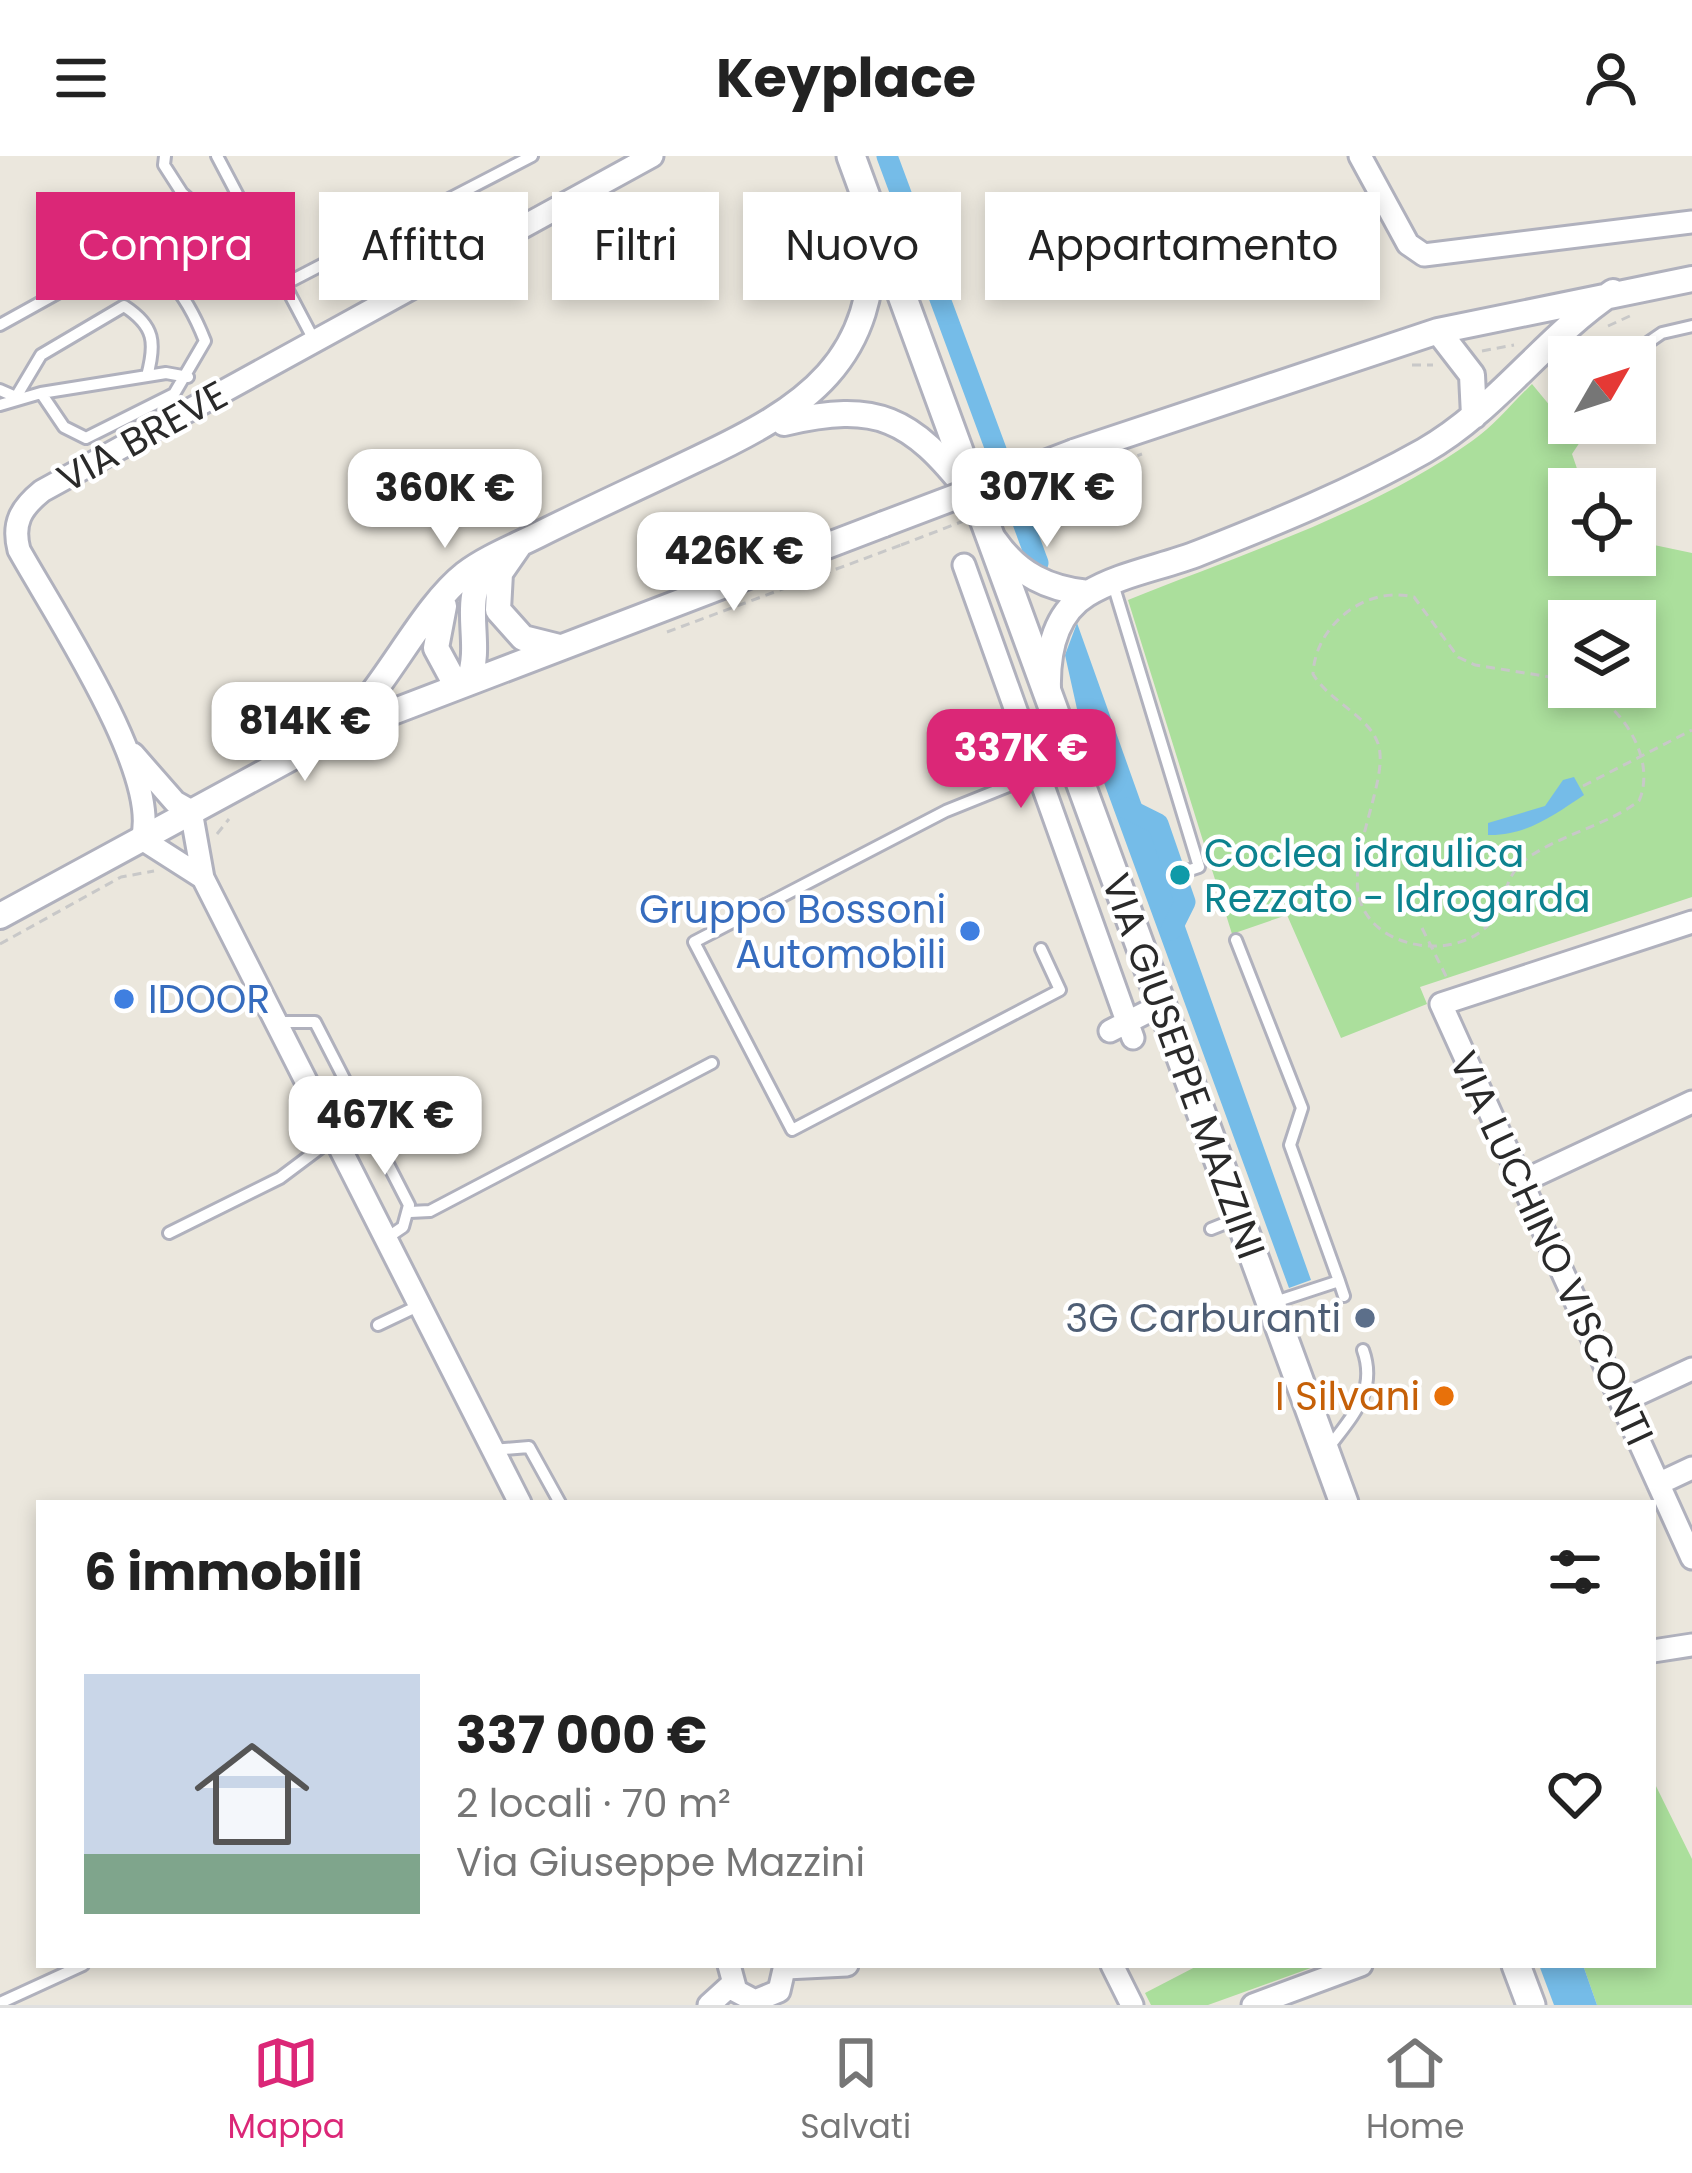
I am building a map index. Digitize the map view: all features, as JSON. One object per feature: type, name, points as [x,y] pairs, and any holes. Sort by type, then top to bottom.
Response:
[{"type":"main road","name":"VIA GIUSEPPE MAZZINI","points":[[851,156],[864,192]]},
{"type":"main road","name":"VIA GIUSEPPE MAZZINI","points":[[904,300],[1343,1500]]},
{"type":"main road","points":[[1517,1968],[1531,2005]]},
{"type":"street","name":"VIA BREVE","points":[[130,751],[20,550],[14,532],[19,517],[42,491],[652,156]]},
{"type":"street","points":[[1360,156],[1408,244],[1424,255],[1692,221]]},
{"type":"street","points":[[0,916],[335,734],[884,524],[1077,464],[1438,331],[1692,279]]},
{"type":"street","points":[[990,535],[1005,555],[1042,583],[1088,592],[1113,584],[1326,499],[1426,450],[1474,416],[1542,347],[1613,292]]},
{"type":"street","points":[[335,734],[382,686],[465,574],[764,428],[815,391],[850,346],[865,300]]},
{"type":"street","points":[[1438,331],[1463,358],[1475,388],[1474,416]]},
{"type":"street","points":[[764,428],[838,411],[881,416],[930,447],[980,506]]},
{"type":"street","points":[[521,543],[500,573],[498,610],[523,638],[562,647]]},
{"type":"street","points":[[462,683],[475,656],[472,594],[494,557]]},
{"type":"street","points":[[964,565],[1090,919],[1123,1029],[1161,1005]]},
{"type":"street","points":[[1048,692],[1047,668],[1059,625],[1088,592]]},
{"type":"street","points":[[446,598],[436,648],[462,683]]},
{"type":"street","points":[[130,751],[175,802],[191,811]]},
{"type":"street","points":[[130,751],[146,797],[148,817],[142,838]]},
{"type":"street","points":[[191,811],[203,878],[518,1500]]},
{"type":"street","points":[[142,838],[203,878]]},
{"type":"street","points":[[1090,919],[1126,907]]},
{"type":"street","points":[[1448,1002],[1692,922]]},
{"type":"street","name":"VIA LUCHINO VISCONTI","points":[[1448,1002],[1521,1183],[1692,1558]]},
{"type":"street","points":[[1521,1183],[1692,1102]]},
{"type":"street","points":[[1623,1401],[1692,1369]]},
{"type":"street","points":[[1660,1483],[1692,1468]]},
{"type":"street","points":[[1656,1651],[1692,1645]]},
{"type":"street","points":[[709,2005],[730,1975],[748,1999],[771,2002],[783,1986],[786,1968]]},
{"type":"street","points":[[1114,1968],[1132,2005]]},
{"type":"street","points":[[1252,2005],[1353,1968]]},
{"type":"lane","points":[[165,156],[164,166],[181,192]]},
{"type":"lane","points":[[217,156],[236,192]]},
{"type":"lane","points":[[295,278],[532,156]]},
{"type":"lane","points":[[0,325],[119,259],[141,258],[169,282],[205,341],[174,394],[86,438],[64,428],[41,393]]},
{"type":"lane","points":[[293,300],[315,342]]},
{"type":"lane","points":[[16,397],[41,355],[124,306],[147,325],[156,343],[148,376]]},
{"type":"lane","points":[[1656,337],[1692,326]]},
{"type":"lane","points":[[0,405],[16,397],[148,376],[188,377]]},
{"type":"lane","points":[[0,390],[16,397]]},
{"type":"lane","points":[[1113,584],[1199,867],[1187,872]]},
{"type":"lane","points":[[1038,774],[694,942],[792,1130],[1060,990],[1041,950]]},
{"type":"lane","points":[[1236,940],[1302,1108],[1290,1145],[1344,1296]]},
{"type":"lane","points":[[277,1022],[315,1022],[410,1212]]},
{"type":"lane","points":[[410,1212],[430,1211],[712,1063]]},
{"type":"lane","points":[[170,1233],[280,1178],[332,1139]]},
{"type":"lane","points":[[384,1240],[403,1227],[410,1212]]},
{"type":"lane","points":[[1211,1228],[1239,1218]]},
{"type":"lane","points":[[1270,1304],[1339,1280]]},
{"type":"lane","points":[[378,1324],[418,1306]]},
{"type":"lane","points":[[1325,1453],[1367,1390],[1370,1369],[1363,1350]]},
{"type":"lane","points":[[492,1450],[529,1447],[558,1500]]},
{"type":"lane","points":[[0,2003],[76,1968]]},
{"type":"path","points":[[1592,334],[1635,314]]},
{"type":"path","points":[[1404,364],[1444,365],[1534,341],[1542,347]]},
{"type":"path","points":[[658,635],[901,545],[1077,464],[1149,452]]},
{"type":"path","points":[[1548,677],[1475,665],[1458,657],[1414,597],[1398,593],[1361,605],[1322,634],[1313,674],[1322,690],[1371,730],[1379,746],[1358,852],[1358,896],[1378,928],[1392,938],[1430,946],[1474,936],[1487,927],[1521,862],[1639,801],[1647,771],[1643,755],[1610,708]]},
{"type":"path","points":[[1583,786],[1692,730]]},
{"type":"path","points":[[215,841],[218,830],[239,810]]},
{"type":"path","points":[[0,944],[134,872],[164,872]]},
{"type":"path","points":[[1422,928],[1448,1002]]},
{"type":"green space","points":[[1532,384],[1548,403],[1548,444],[1579,444],[1572,454],[1577,468],[1548,468],[1548,576],[1656,576],[1656,545],[1692,553],[1692,897],[1420,987],[1427,1004],[1341,1038],[1287,915],[1232,934],[1128,600],[1349,511],[1433,467],[1495,421]]},
{"type":"green space","points":[[1656,1786],[1692,1859],[1692,2005],[1597,2005],[1584,1968],[1656,1968]]},
{"type":"green space","points":[[1193,1968],[1311,1968],[1208,2005],[1151,2005],[1145,1993]]},
{"type":"water","points":[[1077,623],[1311,1280],[1289,1288],[1077,709],[1065,655]]},
{"type":"water","points":[[1574,777],[1584,795],[1527,828],[1488,835],[1488,823],[1545,806],[1563,780]]},
{"type":"water","points":[[1540,1968],[1584,1968],[1597,2005],[1554,2005]]},
{"type":"waterway","points":[[887,156],[1038,563]]},
{"type":"waterway","points":[[1126,808],[1158,824],[1185,902],[1171,930]]},
{"type":"place","name":"Coclea idraulica Rezzato - Idrogarda","points":[[1180,875]]},
{"type":"place","name":"Gruppo Bossoni Automobili","points":[[970,931]]},
{"type":"place","name":"IDOOR","points":[[124,999]]},
{"type":"place","name":"3G Carburanti","points":[[1365,1318]]},
{"type":"place","name":"I Silvani","points":[[1444,1396]]}]
